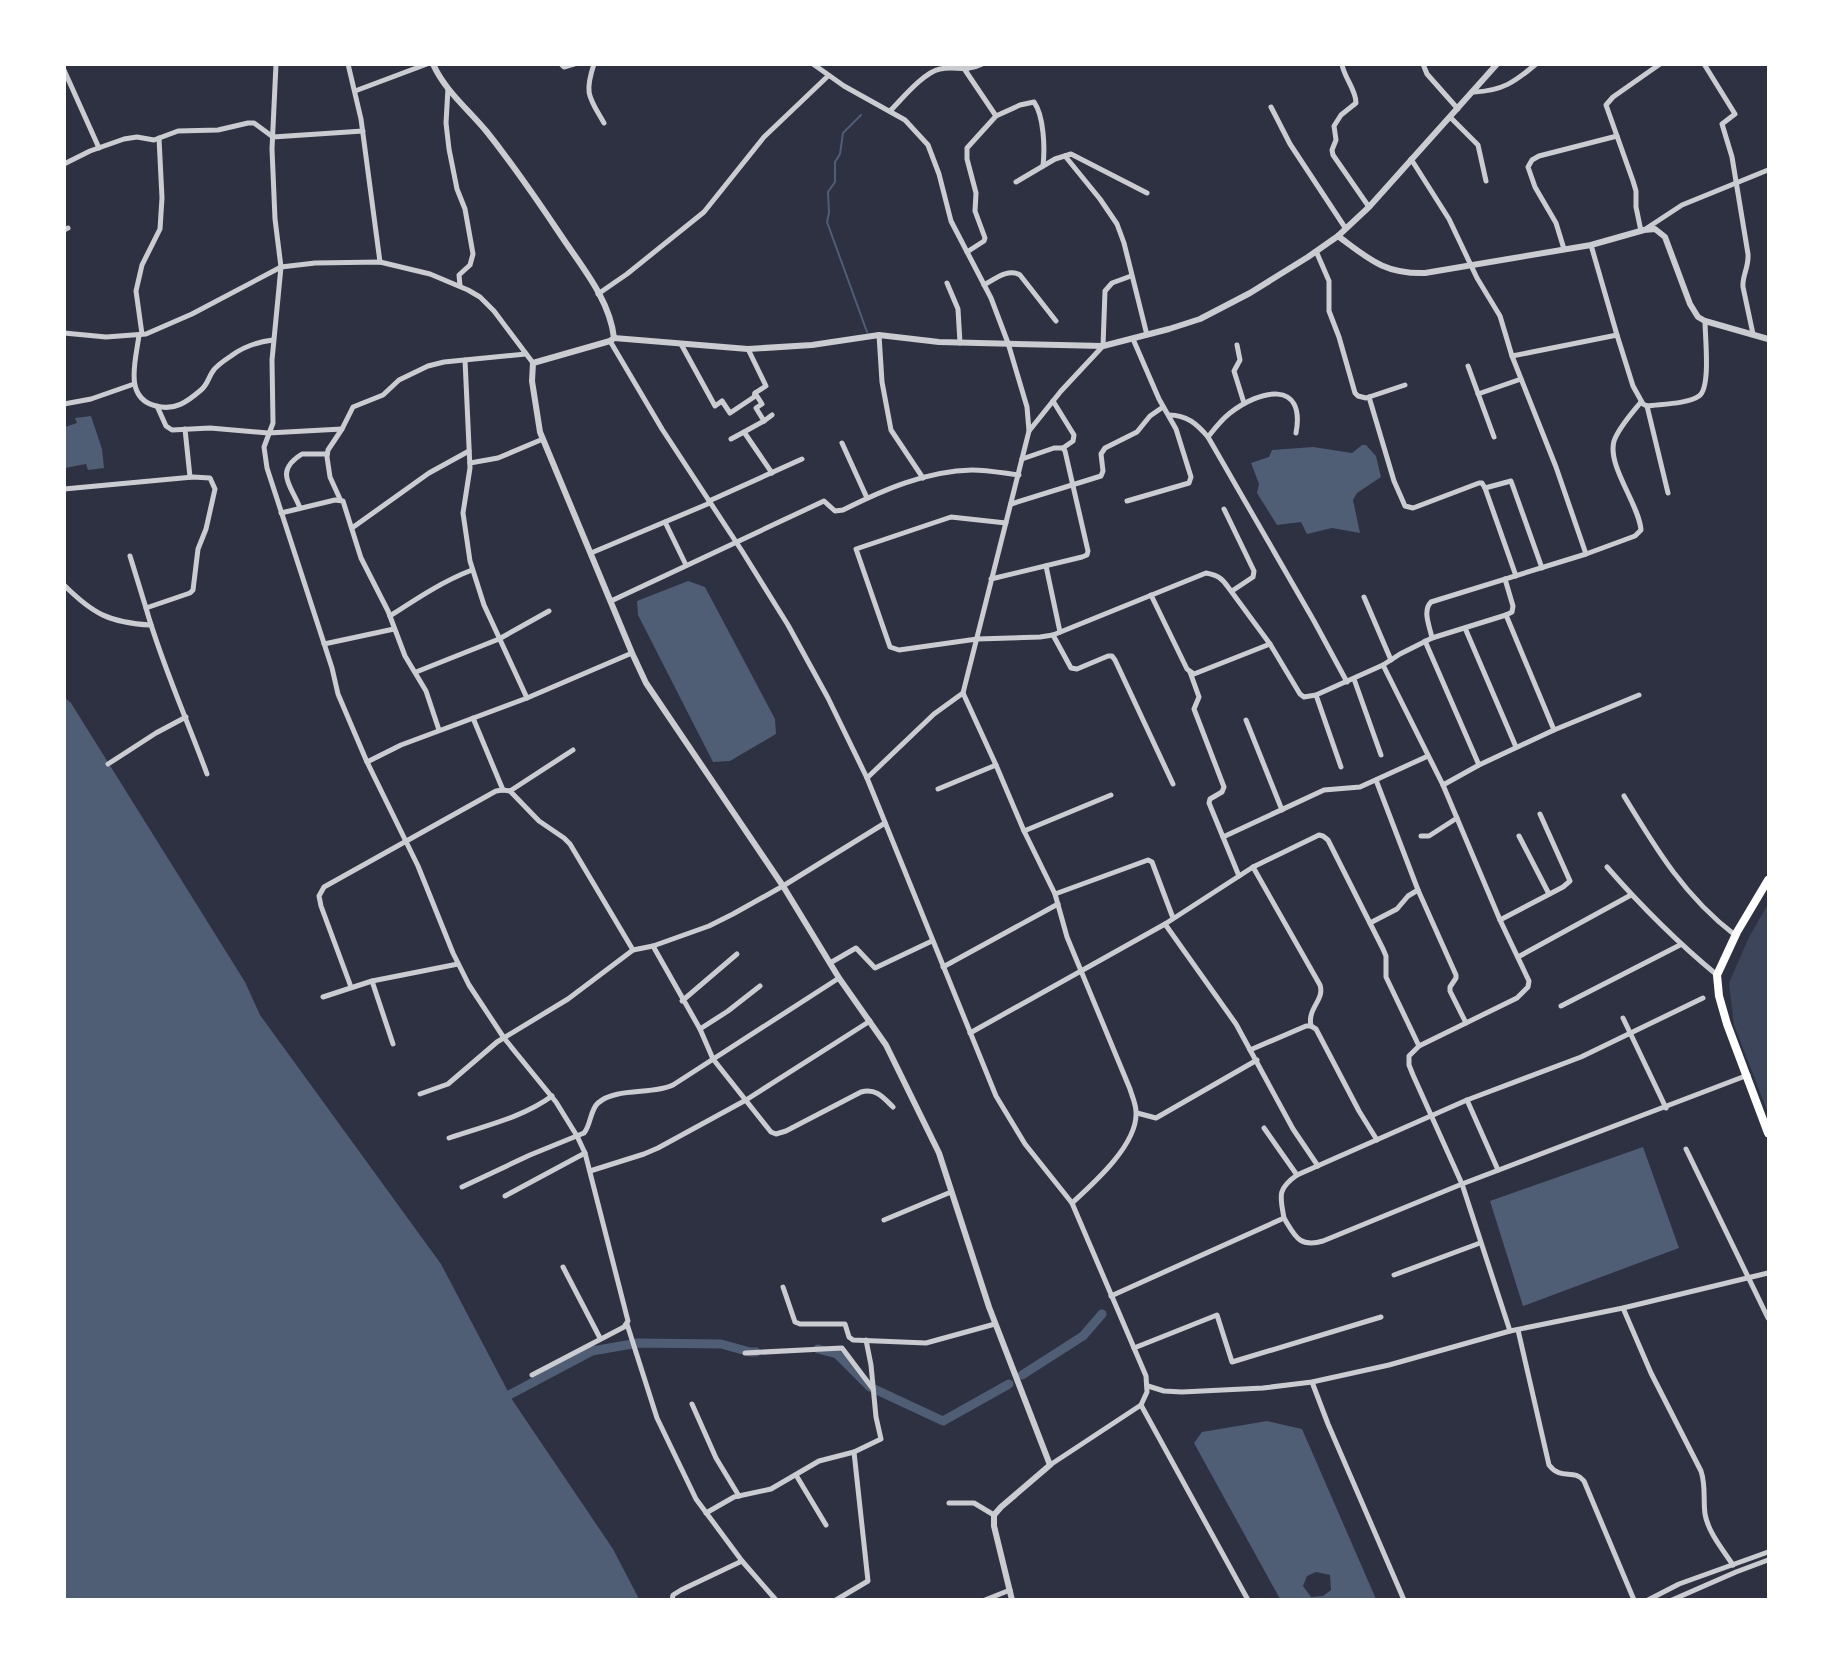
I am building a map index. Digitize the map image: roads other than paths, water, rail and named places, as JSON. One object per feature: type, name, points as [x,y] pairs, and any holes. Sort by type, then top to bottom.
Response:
[{"type":"main road","points":[[1768,880],[1735,935],[1717,975],[1719,996],[1727,1023],[1768,1133]]},
{"type":"street","points":[[276,64],[273,137],[280,267],[271,375],[273,423],[265,439],[264,454],[338,694],[367,762],[418,866],[458,964],[504,1038],[552,1096],[578,1136],[590,1171],[625,1306],[627,1324],[657,1418],[696,1499],[742,1561],[776,1599]]},
{"type":"street","points":[[348,64],[363,131],[380,262]]},
{"type":"street","points":[[355,91],[427,64]]},
{"type":"street","points":[[433,64],[448,88],[524,179],[598,294],[609,318],[612,339],[662,429],[736,542],[794,636],[828,698],[867,778],[996,1096],[1037,1160],[1072,1203],[1146,1376],[1148,1386],[1140,1405],[1050,1465],[994,1515],[994,1526],[1012,1599]]},
{"type":"street","points":[[561,64],[564,66],[574,64]]},
{"type":"street","points":[[594,64],[588,83],[588,95],[604,123]]},
{"type":"street","points":[[813,64],[828,76],[910,124],[928,146],[939,174],[951,221],[984,285],[1008,344],[1027,407],[1029,431],[963,693],[1024,831],[1055,894],[1067,937],[1130,1089],[1137,1113],[1129,1142],[1094,1183],[1072,1203]]},
{"type":"street","points":[[890,111],[924,78],[941,67],[965,70],[982,64]]},
{"type":"street","points":[[1342,64],[1356,102],[1334,126],[1336,140],[1332,150],[1333,155],[1369,207]]},
{"type":"street","points":[[1423,64],[1427,74],[1458,109]]},
{"type":"street","points":[[533,363],[612,339],[748,349],[812,345],[879,336],[960,343],[1103,346],[1200,319],[1250,293],[1338,236],[1369,207],[1497,64]]},
{"type":"street","points":[[1474,92],[1503,88],[1516,81],[1536,64]]},
{"type":"street","points":[[1643,230],[1636,207],[1636,191],[1606,105],[1613,97],[1660,64]]},
{"type":"street","points":[[1704,64],[1735,114],[1722,124],[1737,184],[1748,261],[1743,287],[1752,334]]},
{"type":"street","points":[[64,70],[99,148]]},
{"type":"street","points":[[965,70],[996,116]]},
{"type":"street","points":[[598,294],[627,274],[704,212],[764,136],[828,76]]},
{"type":"street","points":[[448,88],[446,123],[449,149],[457,189],[465,209],[473,254],[470,265],[459,275],[460,286]]},
{"type":"street","points":[[967,252],[985,238],[975,211],[976,193],[967,159],[967,148],[996,116],[1030,101],[1036,105],[1043,136],[1043,166]]},
{"type":"street","points":[[1271,107],[1290,144],[1346,229]]},
{"type":"street","points":[[1450,117],[1478,145],[1486,181]]},
{"type":"street","points":[[64,164],[79,155],[131,138],[148,140],[178,131],[218,130],[248,123],[254,123],[273,137],[363,131]]},
{"type":"street","points":[[1564,249],[1556,224],[1535,187],[1528,166],[1539,156],[1617,136]]},
{"type":"street","points":[[159,138],[162,198],[160,229],[142,265],[136,291],[140,335],[134,384],[140,400],[157,406],[170,408],[178,406],[208,384],[213,370],[231,356],[248,345],[273,340]]},
{"type":"street","points":[[1065,156],[1117,224],[1124,243],[1147,335]]},
{"type":"street","points":[[1016,182],[1065,156],[1076,156],[1147,193]]},
{"type":"street","points":[[1411,159],[1449,219],[1471,265],[1500,316],[1512,356],[1556,467],[1586,554]]},
{"type":"street","points":[[1338,236],[1371,261],[1405,273],[1425,273],[1591,245],[1643,230],[1683,206],[1768,170]]},
{"type":"street","points":[[1643,230],[1655,230],[1661,232],[1665,237],[1690,304],[1698,317],[1768,339]]},
{"type":"street","points":[[1591,245],[1633,386],[1641,402],[1647,406],[1693,400],[1702,395],[1706,385],[1705,321]]},
{"type":"street","points":[[1316,251],[1329,281],[1329,311],[1355,393],[1361,398],[1369,397],[1405,385]]},
{"type":"street","points":[[64,333],[94,336],[140,335],[165,327],[192,314],[280,267],[315,263],[380,262],[419,270],[460,286],[480,297],[487,304],[533,363],[532,381],[543,439],[646,683],[783,886],[839,978],[886,1045],[930,1133],[995,1324],[1050,1465]]},
{"type":"street","points":[[984,285],[1009,272],[1015,272],[1020,275],[1056,321]]},
{"type":"street","points":[[1029,431],[1103,346],[1105,291],[1112,283],[1131,276]]},
{"type":"street","points":[[947,283],[958,309],[960,343]]},
{"type":"street","points":[[1512,356],[1617,335]]},
{"type":"street","points":[[879,336],[882,382],[891,430],[923,478]]},
{"type":"street","points":[[1127,501],[1191,481],[1176,429],[1133,339]]},
{"type":"street","points":[[681,344],[715,406],[722,401],[730,412],[754,397],[755,393],[766,386],[748,349]]},
{"type":"street","points":[[1237,345],[1240,360],[1234,371],[1244,403]]},
{"type":"street","points":[[439,730],[429,698],[405,656],[390,616],[361,558],[345,504],[340,500],[330,477],[327,454],[353,407],[383,395],[399,380],[428,366],[526,354]]},
{"type":"street","points":[[465,360],[470,475],[463,513],[472,570],[484,605],[527,698]]},
{"type":"street","points":[[1468,366],[1494,437]]},
{"type":"street","points":[[1478,394],[1521,379]]},
{"type":"street","points":[[64,404],[91,399],[134,384]]},
{"type":"street","points":[[755,393],[762,404],[756,408],[764,421]]},
{"type":"street","points":[[1208,437],[1224,417],[1244,403],[1268,394],[1287,397],[1295,404],[1297,409],[1296,433]]},
{"type":"street","points":[[1369,397],[1394,482],[1405,506],[1413,508],[1482,483],[1516,576]]},
{"type":"street","points":[[1022,459],[1054,448],[1063,448],[1073,441],[1074,435],[1053,401]]},
{"type":"street","points":[[1432,638],[1426,612],[1431,602],[1586,554],[1635,536],[1641,530],[1617,467],[1613,442],[1641,402]]},
{"type":"street","points":[[157,406],[169,429],[210,428],[268,433],[342,429]]},
{"type":"street","points":[[1647,406],[1668,493]]},
{"type":"street","points":[[1011,504],[1101,476],[1103,471],[1101,454],[1105,448],[1137,432],[1150,416],[1164,407]]},
{"type":"street","points":[[731,439],[772,415]]},
{"type":"street","points":[[1169,415],[1179,415],[1193,421],[1208,437],[1347,682]]},
{"type":"street","points":[[185,429],[190,477]]},
{"type":"street","points":[[744,432],[772,472]]},
{"type":"street","points":[[470,463],[498,458],[543,439]]},
{"type":"street","points":[[842,443],[867,498]]},
{"type":"street","points":[[991,579],[1087,555],[1074,485],[1063,448]]},
{"type":"street","points":[[352,528],[429,473],[469,451]]},
{"type":"street","points":[[300,508],[286,480],[289,466],[302,454],[327,454]]},
{"type":"street","points":[[591,553],[710,502],[802,459]]},
{"type":"street","points":[[611,601],[824,501],[835,511],[839,511],[884,490],[923,478],[974,470],[1018,475]]},
{"type":"street","points":[[64,489],[190,477],[210,478],[215,489],[206,529],[198,549],[195,585],[190,593],[146,608]]},
{"type":"street","points":[[1485,488],[1507,481],[1512,483],[1542,568]]},
{"type":"street","points":[[281,513],[340,500]]},
{"type":"street","points":[[1224,509],[1254,571],[1253,577],[1232,591]]},
{"type":"street","points":[[1006,523],[951,518],[855,549],[890,648],[899,650],[977,639],[1053,635],[1206,573],[1215,574],[1222,578],[1270,644],[1300,694],[1309,697],[1354,679],[1432,638],[1512,612],[1513,606],[1505,579]]},
{"type":"street","points":[[665,522],[686,565]]},
{"type":"street","points":[[130,556],[163,662],[207,774]]},
{"type":"street","points":[[1046,566],[1060,632]]},
{"type":"street","points":[[390,616],[420,596],[472,570]]},
{"type":"street","points":[[64,585],[105,617],[122,623],[151,625]]},
{"type":"street","points":[[1151,595],[1190,672],[1199,697],[1194,709],[1224,787],[1222,792],[1210,799],[1209,803],[1239,876]]},
{"type":"street","points":[[1364,597],[1391,660]]},
{"type":"street","points":[[416,672],[499,639],[549,611]]},
{"type":"street","points":[[1506,615],[1554,730]]},
{"type":"street","points":[[1465,628],[1516,747]]},
{"type":"street","points":[[324,644],[394,629]]},
{"type":"street","points":[[1053,635],[1071,668],[1077,669],[1108,656],[1115,660],[1173,783]]},
{"type":"street","points":[[1425,641],[1479,765]]},
{"type":"street","points":[[1190,672],[1199,673],[1270,644]]},
{"type":"street","points":[[367,762],[439,730],[527,698],[632,653]]},
{"type":"street","points":[[1383,665],[1443,785],[1500,920],[1529,981],[1524,993],[1517,998],[1419,1046],[1409,1056],[1409,1065],[1462,1184],[1510,1331]]},
{"type":"street","points":[[1354,679],[1381,755]]},
{"type":"street","points":[[867,778],[934,714],[963,693]]},
{"type":"street","points":[[1316,695],[1341,767]]},
{"type":"street","points":[[1443,785],[1516,747],[1639,695]]},
{"type":"street","points":[[108,764],[186,717]]},
{"type":"street","points":[[473,718],[503,790]]},
{"type":"street","points":[[1246,720],[1282,810]]},
{"type":"street","points":[[510,791],[573,750]]},
{"type":"street","points":[[1223,837],[1324,790],[1332,788],[1348,790],[1428,756]]},
{"type":"street","points":[[938,789],[996,765]]},
{"type":"street","points":[[1376,780],[1418,890],[1456,975],[1449,987],[1466,1023]]},
{"type":"street","points":[[351,987],[321,906],[319,896],[324,886],[496,791],[503,790],[510,791],[539,821],[570,844],[633,950]]},
{"type":"street","points":[[1024,831],[1111,795]]},
{"type":"street","points":[[1624,796],[1671,871],[1712,917],[1735,935]]},
{"type":"street","points":[[1500,920],[1570,881],[1540,814]]},
{"type":"street","points":[[1421,836],[1429,836],[1457,818]]},
{"type":"street","points":[[420,1094],[448,1084],[504,1038],[568,999],[633,950],[653,946],[709,926],[783,886],[885,823]]},
{"type":"street","points":[[970,1034],[1165,924],[1253,867],[1312,837],[1323,836],[1328,840],[1386,956],[1386,977],[1419,1046]]},
{"type":"street","points":[[1519,836],[1549,894]]},
{"type":"street","points":[[1055,894],[1148,860],[1152,862],[1173,918]]},
{"type":"street","points":[[1253,867],[1322,990],[1310,1013],[1311,1026],[1320,1035],[1345,1086],[1377,1140]]},
{"type":"street","points":[[1607,867],[1680,945],[1717,975]]},
{"type":"street","points":[[1370,923],[1397,909],[1408,896],[1418,890]]},
{"type":"street","points":[[1518,957],[1631,895]]},
{"type":"street","points":[[943,967],[1058,904]]},
{"type":"street","points":[[1165,924],[1230,1016],[1257,1060],[1293,1129],[1318,1166]]},
{"type":"street","points":[[830,963],[856,948],[875,968],[932,941]]},
{"type":"street","points":[[1562,1006],[1680,945]]},
{"type":"street","points":[[653,946],[700,1029],[713,1059],[771,1132],[776,1134],[786,1131],[861,1092],[871,1090],[880,1094],[893,1107]]},
{"type":"street","points":[[682,1000],[737,954]]},
{"type":"street","points":[[323,997],[372,981],[458,964]]},
{"type":"street","points":[[462,1187],[587,1132],[595,1107],[603,1100],[626,1093],[669,1088],[839,978]]},
{"type":"street","points":[[372,981],[393,1044]]},
{"type":"street","points":[[700,1029],[760,986]]},
{"type":"street","points":[[1703,998],[1581,1057],[1467,1100],[1297,1175],[1281,1190],[1284,1218],[1297,1238],[1305,1243],[1314,1244],[1462,1184],[1748,1075]]},
{"type":"street","points":[[1623,1018],[1666,1108]]},
{"type":"street","points":[[590,1171],[644,1154],[746,1100],[870,1021]]},
{"type":"street","points":[[1250,1050],[1306,1026],[1311,1026]]},
{"type":"street","points":[[1137,1113],[1156,1118],[1257,1060]]},
{"type":"street","points":[[449,1138],[525,1112],[552,1096]]},
{"type":"street","points":[[1467,1100],[1498,1170]]},
{"type":"street","points":[[1264,1128],[1297,1175]]},
{"type":"street","points":[[1686,1149],[1768,1318]]},
{"type":"street","points":[[505,1196],[585,1153]]},
{"type":"street","points":[[884,1220],[951,1192]]},
{"type":"street","points":[[1111,1296],[1284,1218]]},
{"type":"street","points":[[1394,1275],[1480,1243]]},
{"type":"street","points":[[563,1267],[600,1338]]},
{"type":"street","points":[[1148,1386],[1164,1391],[1182,1392],[1263,1388],[1312,1382],[1389,1365],[1510,1331],[1623,1308],[1768,1273]]},
{"type":"street","points":[[783,1287],[793,1319],[797,1324],[845,1324],[850,1339],[926,1343],[995,1324]]},
{"type":"street","points":[[1623,1308],[1651,1373],[1701,1471],[1705,1482],[1704,1506],[1708,1523],[1733,1565]]},
{"type":"street","points":[[1134,1348],[1217,1315],[1232,1362],[1381,1317]]},
{"type":"street","points":[[532,1375],[627,1324]]},
{"type":"street","points":[[1518,1330],[1549,1465],[1554,1472],[1577,1475],[1584,1481],[1634,1599]]},
{"type":"street","points":[[706,1513],[739,1496],[771,1489],[819,1461],[854,1452],[880,1439],[866,1340]]},
{"type":"street","points":[[745,1353],[842,1347],[873,1391]]},
{"type":"street","points":[[1312,1382],[1404,1599]]},
{"type":"street","points":[[692,1404],[716,1458],[739,1496]]},
{"type":"street","points":[[1140,1405],[1248,1599]]},
{"type":"street","points":[[836,1599],[868,1581],[854,1452]]},
{"type":"street","points":[[796,1475],[826,1525]]},
{"type":"street","points":[[950,1503],[974,1503],[994,1515]]},
{"type":"street","points":[[1648,1599],[1679,1584],[1768,1552]]},
{"type":"street","points":[[672,1599],[673,1595],[681,1590],[742,1561]]},
{"type":"street","points":[[1672,1599],[1768,1561]]},
{"type":"street","points":[[985,1599],[1010,1590]]},
{"type":"waterway","points":[[861,115],[843,133],[840,154],[835,162],[835,182],[828,192],[827,222],[867,332]]},
{"type":"waterway","points":[[1022,1375],[1083,1336],[1102,1314]]},
{"type":"waterway","points":[[509,1395],[592,1351],[638,1343],[721,1344],[756,1352]]},
{"type":"waterway","points":[[818,1349],[837,1354],[870,1387],[943,1421],[1009,1384]]}]
